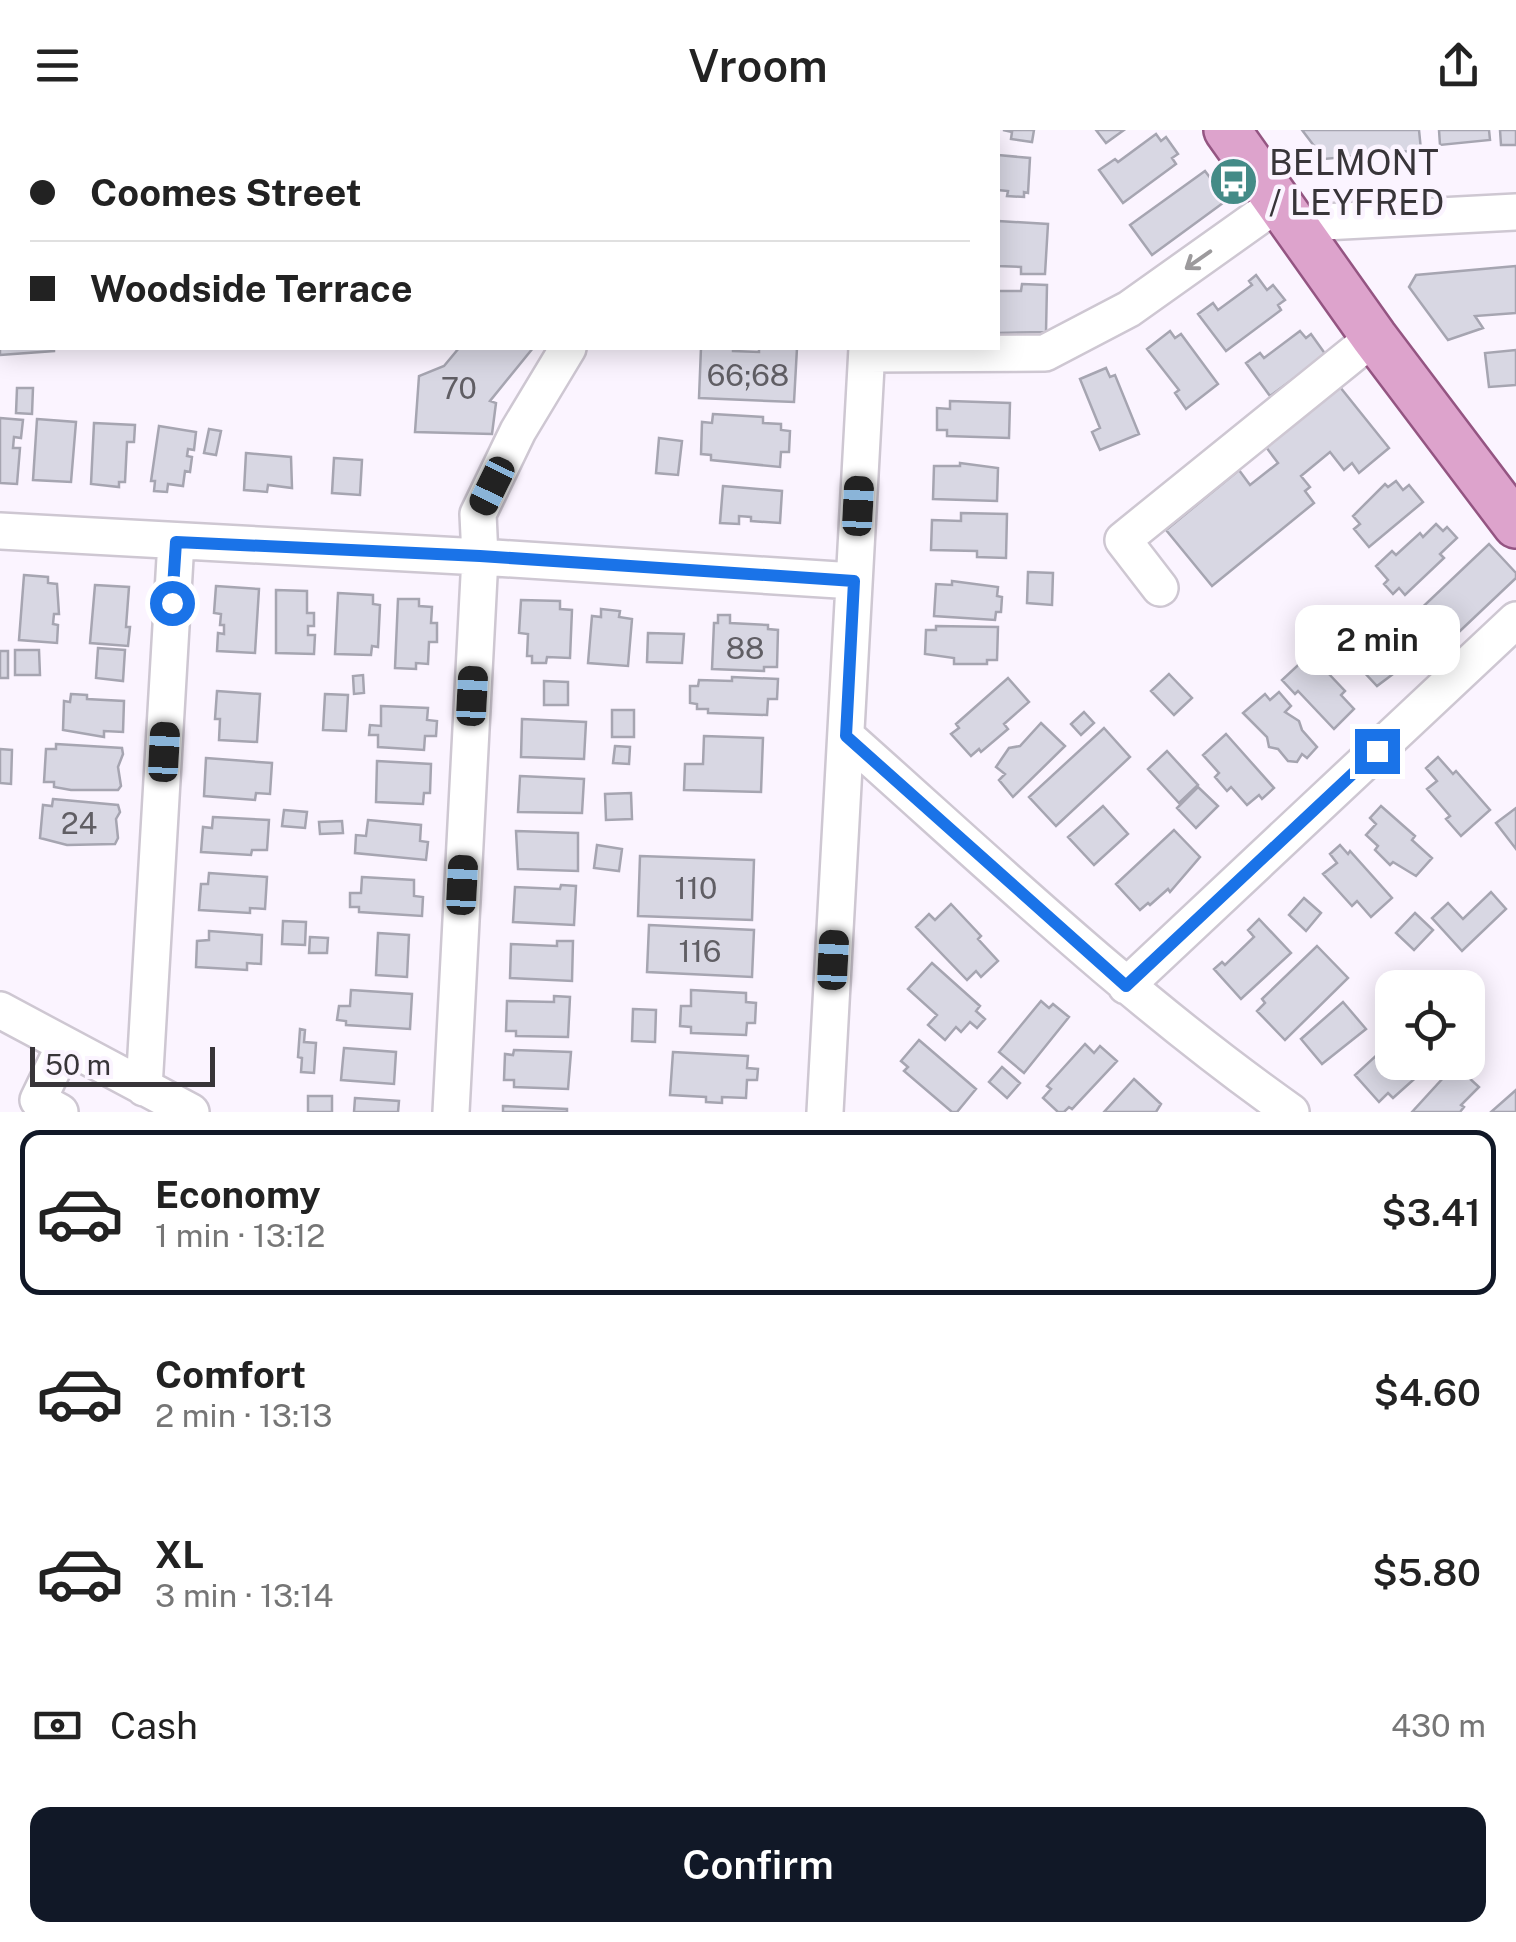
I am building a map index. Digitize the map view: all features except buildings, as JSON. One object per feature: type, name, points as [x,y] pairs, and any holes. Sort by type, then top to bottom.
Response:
[{"type":"main road","points":[[1228,130],[1374,337],[1516,525]]},
{"type":"street","points":[[825,1112],[867,351],[1046,353],[1287,216],[1324,222],[1516,212]]},
{"type":"street","points":[[1160,588],[1122,540],[1374,337]]},
{"type":"street","points":[[450,1112],[480,556],[478,514],[518,431],[567,350]]},
{"type":"street","points":[[0,531],[480,556],[854,581]]},
{"type":"street","points":[[144,1088],[176,542]]},
{"type":"street","points":[[1126,986],[1516,620]]},
{"type":"street","points":[[846,736],[1126,986],[1215,1058],[1291,1112]]},
{"type":"street","points":[[0,1010],[190,1112]]},
{"type":"street","points":[[60,1112],[38,1100],[64,1046]]},
{"type":"place","name":"BELMONT / LEYFRED","points":[[1234,182]]},
{"type":"route","points":[[172,603],[176,542],[480,556],[854,581],[846,736],[1126,986],[1377,751]]}]
